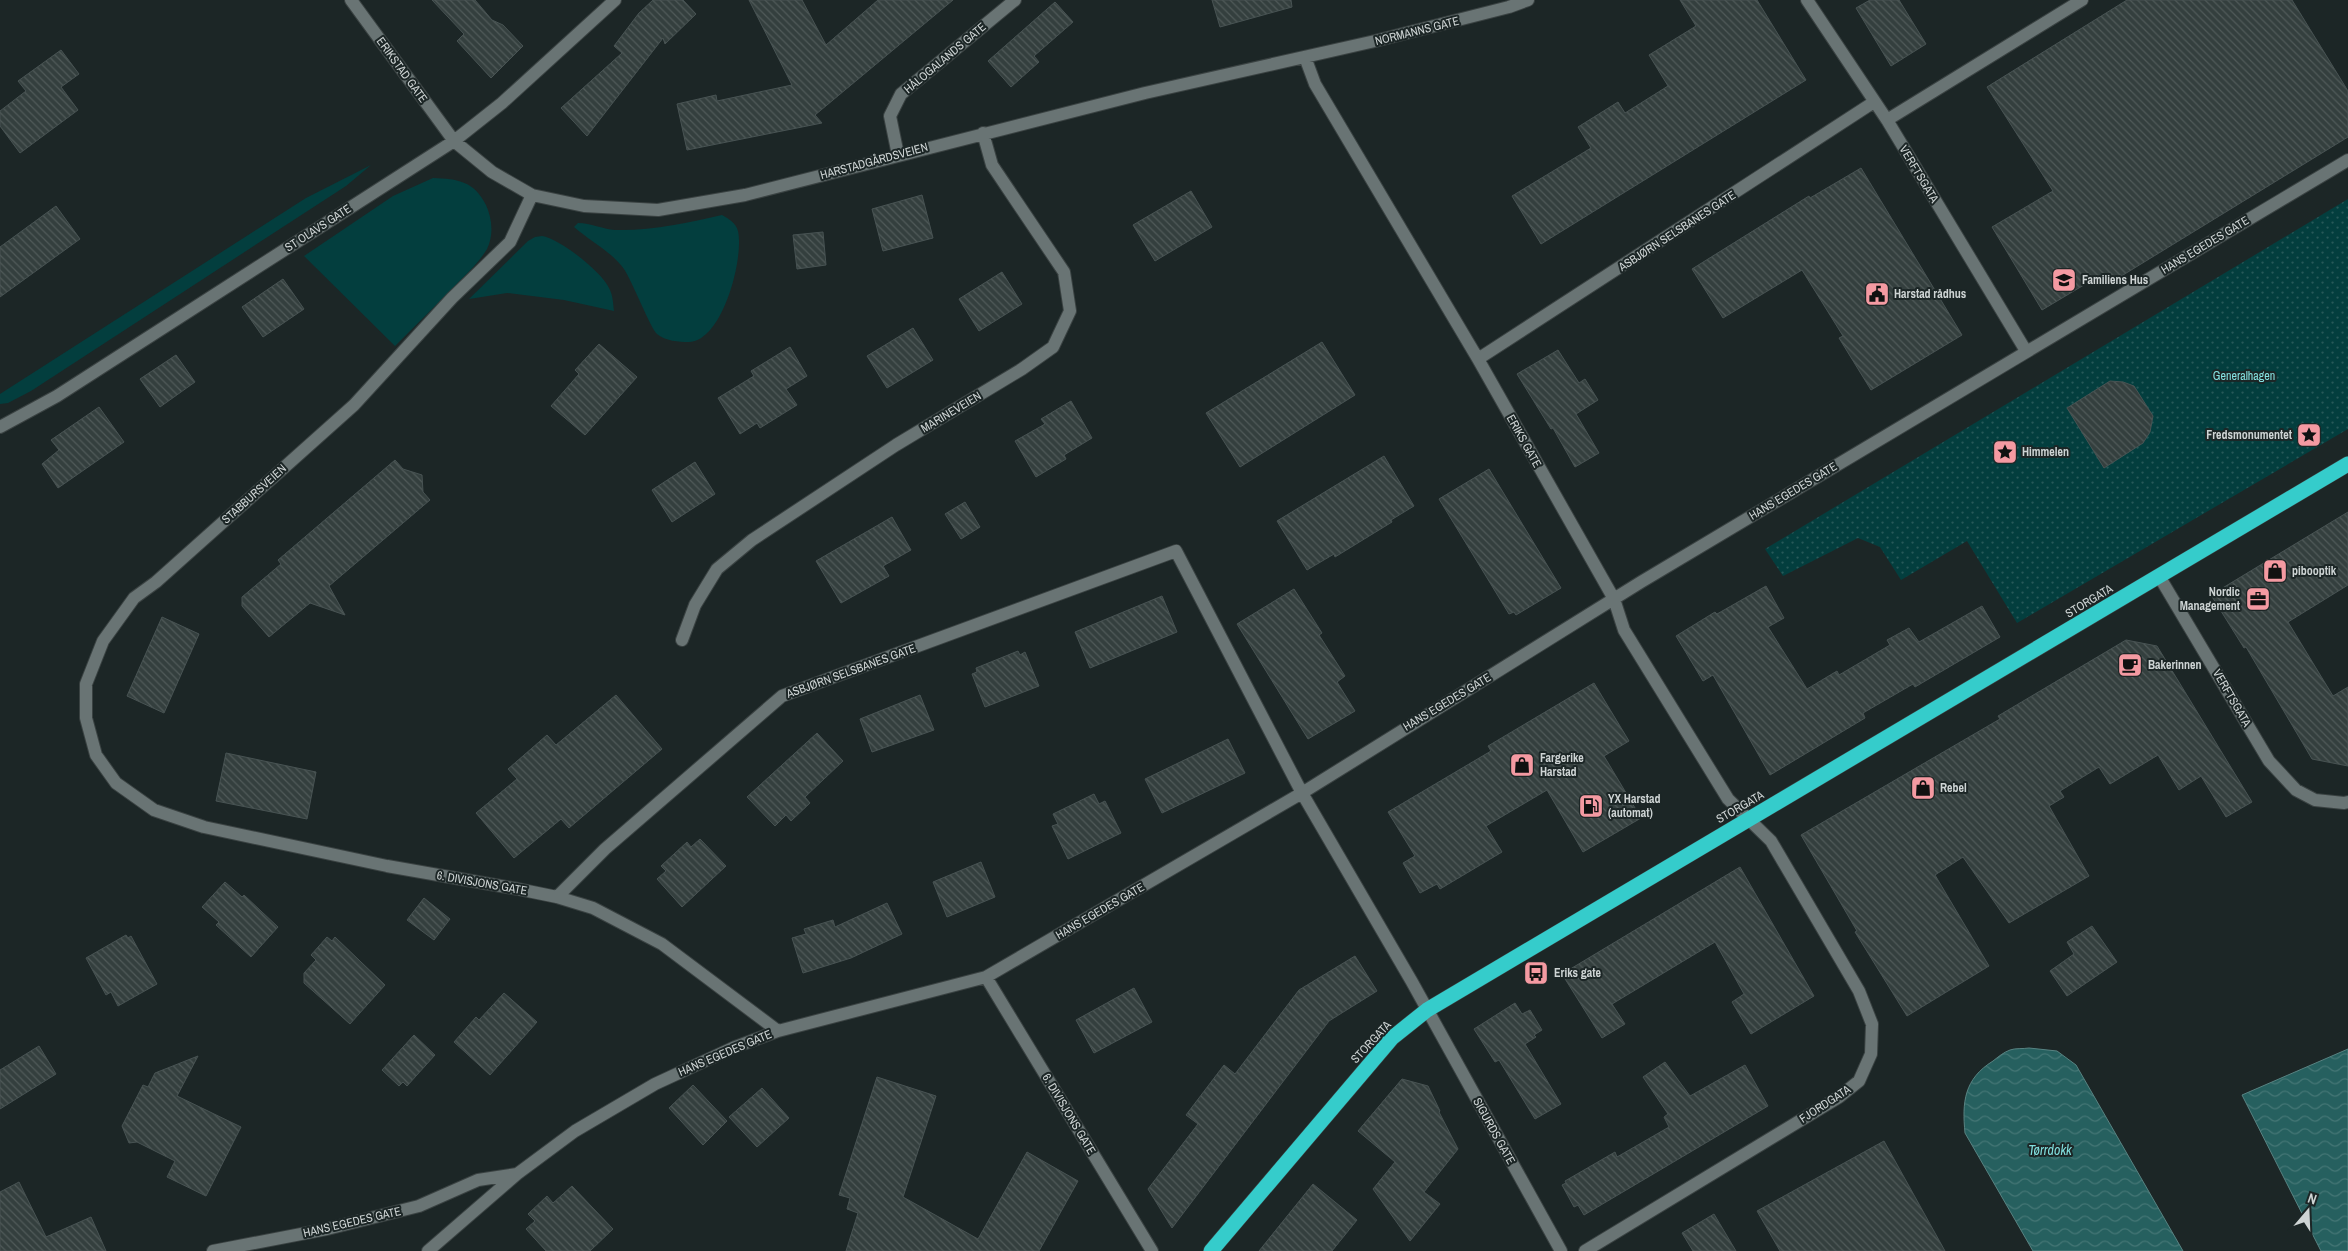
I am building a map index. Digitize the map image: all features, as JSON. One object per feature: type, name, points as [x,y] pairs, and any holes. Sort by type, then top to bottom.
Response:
[{"type":"highway","name":"STORGATA","points":[[1211,1251],[1392,1038],[1427,1010],[2348,464]]},
{"type":"street","name":"ERIKSTAD GATE","points":[[350,0],[454,141]]},
{"type":"street","name":"ST OLAVS GATE","points":[[0,427],[57,396],[454,141],[502,103],[615,0]]},
{"type":"street","name":"HÅLOGALANDS GATE","points":[[898,155],[890,116],[901,94],[1014,0]]},
{"type":"street","name":"NORMANNS GATE","points":[[1305,57],[1385,39],[1510,7],[1528,0]]},
{"type":"street","name":"VERFTSGATA","points":[[1807,0],[1887,120],[2026,351]]},
{"type":"street","points":[[1887,120],[2082,0]]},
{"type":"street","name":"HARSTADGÅRDSVEIEN","points":[[454,141],[492,172],[532,195],[584,206],[658,210],[745,195],[1145,93],[1305,57]]},
{"type":"street","name":"ERIKS GATE","points":[[1305,57],[1315,84],[1478,359],[1614,599],[1624,630],[1629,639],[1728,799],[1748,820]]},
{"type":"street","name":"ASBJØRN SELSBANES GATE","points":[[1478,359],[1874,102]]},
{"type":"street","name":"MARINEVEIEN","points":[[682,640],[695,605],[717,568],[752,540],[896,445],[1022,369],[1053,347],[1070,311],[1064,272],[992,165],[983,133]]},
{"type":"street","name":"HANS EGEDES GATE","points":[[428,1251],[517,1174],[575,1131],[655,1084],[735,1047],[778,1031],[986,977],[1302,793],[1614,599],[2348,160]]},
{"type":"street","name":"STABBURSVEIEN","points":[[154,810],[116,783],[96,755],[86,718],[86,684],[103,641],[134,598],[163,575],[354,405],[452,298],[510,242],[532,195]]},
{"type":"street","name":"ASBJØRN SELSBANES GATE","points":[[557,897],[605,849],[782,696],[1176,551]]},
{"type":"street","name":"SIGURDS GATE","points":[[1176,551],[1302,793],[1427,1010],[1561,1251]]},
{"type":"street","name":"VERFTSGATA","points":[[2159,576],[2269,761],[2296,790],[2315,800],[2348,802]]},
{"type":"street","name":"6. DIVISJONS GATE","points":[[154,810],[204,827],[387,866],[557,897],[593,908],[662,944],[778,1031]]},
{"type":"street","name":"FJORDGATA","points":[[1585,1251],[1838,1097],[1859,1081],[1871,1054],[1872,1024],[1859,991],[1771,841],[1748,820]]},
{"type":"street","name":"6. DIVISJONS GATE","points":[[986,977],[1152,1251]]},
{"type":"street","name":"HANS EGEDES GATE","points":[[213,1251],[327,1229],[419,1206],[478,1180],[517,1174]]},
{"type":"green space","points":[[371,165],[346,186],[31,391],[8,403],[0,404],[0,394],[306,198]]},
{"type":"green space","points":[[433,178],[458,181],[471,186],[476,191],[488,210],[491,221],[491,238],[487,249],[475,265],[395,346],[304,256],[393,196]]},
{"type":"green space","name":"Generalhagen","points":[[2348,199],[2348,429],[2017,623],[1967,541],[1901,580],[1880,547],[1858,538],[1783,576],[1765,549]]},
{"type":"green space","points":[[722,215],[734,223],[738,231],[738,260],[734,278],[721,314],[712,328],[701,338],[689,342],[668,340],[657,334],[624,269],[607,252],[574,227],[578,223],[615,230],[656,228]]},
{"type":"green space","points":[[542,236],[550,238],[569,249],[598,273],[610,291],[614,311],[564,300],[507,293],[469,299],[528,241]]},
{"type":"water","name":"Tørrdokk","points":[[2029,1048],[2057,1051],[2076,1065],[2183,1251],[2033,1251],[1965,1133],[1964,1122],[1967,1092],[1976,1075],[2006,1052],[2014,1049]]},
{"type":"water","points":[[2348,1049],[2348,1251],[2321,1251],[2242,1095]]},
{"type":"building","points":[[432,0],[475,0],[492,20],[503,25],[523,46],[491,78],[457,41],[464,34]]},
{"type":"building","points":[[653,0],[683,0],[696,14],[665,44],[663,38],[587,136],[561,108],[622,53],[614,46],[639,13]]},
{"type":"building","points":[[749,0],[802,0],[826,45],[878,0],[953,0],[815,115],[822,123],[687,150],[677,104],[716,95],[717,101],[792,85]]},
{"type":"building","points":[[1212,0],[1291,0],[1292,7],[1220,27]]},
{"type":"building","points":[[1680,0],[1757,0],[1806,80],[1541,244],[1512,196],[1591,148],[1578,127],[1618,102],[1625,113],[1668,86],[1649,55],[1696,26]]},
{"type":"building","points":[[1870,0],[1899,0],[1926,44],[1891,66],[1856,8]]},
{"type":"building","points":[[2127,0],[2292,0],[2348,91],[2348,137],[2110,283],[2104,273],[2042,310],[1992,227],[2053,191],[1987,87]]},
{"type":"building","points":[[1055,2],[1073,22],[1034,56],[1039,62],[1011,87],[988,61]]},
{"type":"building","points":[[61,50],[79,74],[61,87],[78,110],[20,153],[0,126],[0,111],[26,91],[18,81]]},
{"type":"building","name":"Harstad rådhus","points":[[1861,168],[1962,335],[1871,390],[1839,338],[1843,336],[1802,270],[1723,318],[1692,269],[1809,196],[1810,198]]},
{"type":"building","points":[[1191,191],[1212,227],[1155,261],[1133,225]]},
{"type":"building","points":[[922,195],[933,238],[883,251],[872,209]]},
{"type":"building","points":[[56,206],[80,239],[0,297],[0,247]]},
{"type":"building","points":[[823,232],[826,265],[797,269],[793,235]]},
{"type":"building","points":[[1002,272],[1022,304],[979,331],[959,299]]},
{"type":"building","points":[[283,279],[304,309],[263,337],[242,307]]},
{"type":"building","points":[[913,328],[933,360],[887,388],[867,356]]},
{"type":"building","points":[[1322,342],[1355,395],[1240,467],[1206,413]]},
{"type":"building","points":[[599,344],[637,377],[585,435],[551,406],[579,374],[575,370]]},
{"type":"building","points":[[790,347],[807,376],[786,389],[797,405],[760,428],[757,423],[740,434],[718,398],[754,376],[751,371]]},
{"type":"building","points":[[1558,350],[1579,383],[1585,379],[1598,400],[1576,414],[1599,453],[1575,467],[1553,428],[1551,429],[1517,374]]},
{"type":"building","points":[[176,355],[195,382],[160,407],[140,379]]},
{"type":"building","points":[[2110,381],[2123,382],[2134,386],[2153,416],[2150,432],[2143,443],[2104,468],[2067,408]]},
{"type":"building","points":[[1071,401],[1092,438],[1064,455],[1066,459],[1036,477],[1015,441],[1045,424],[1041,419]]},
{"type":"building","points":[[99,407],[124,442],[58,488],[42,464],[59,450],[51,440]]},
{"type":"building","points":[[1384,456],[1414,506],[1391,520],[1392,522],[1335,557],[1334,554],[1307,570],[1277,521]]},
{"type":"building","points":[[395,460],[403,469],[422,475],[423,492],[430,500],[329,586],[345,615],[310,603],[269,637],[242,606],[242,597],[281,564],[278,560]]},
{"type":"building","points":[[695,462],[715,494],[672,522],[652,490]]},
{"type":"building","points":[[1489,469],[1561,588],[1516,615],[1514,612],[1509,614],[1439,499]]},
{"type":"building","points":[[965,502],[980,527],[961,539],[945,514]]},
{"type":"building","points":[[2348,512],[2348,585],[2288,622],[2333,696],[2348,687],[2348,766],[2312,759],[2246,647],[2244,648],[2211,595]]},
{"type":"building","points":[[892,517],[911,550],[883,566],[889,576],[841,603],[816,561]]},
{"type":"building","points":[[1766,586],[1784,618],[1768,627],[1807,689],[1837,671],[1839,675],[1890,645],[1887,640],[1909,628],[1919,642],[1982,606],[2000,637],[1915,687],[1913,684],[1863,713],[1865,718],[1770,775],[1713,675],[1703,681],[1676,636],[1715,612],[1717,614]]},
{"type":"building","points":[[1294,589],[1322,633],[1319,635],[1345,676],[1337,682],[1355,711],[1308,739],[1237,624]]},
{"type":"building","points":[[1162,596],[1177,632],[1090,668],[1075,632]]},
{"type":"building","points":[[162,617],[199,634],[164,713],[127,696]]},
{"type":"building","points":[[2126,640],[2157,646],[2252,802],[2226,817],[2201,776],[2179,790],[2158,755],[2110,784],[2099,767],[2060,791],[2064,797],[2049,806],[2089,876],[2009,923],[1963,857],[1935,875],[1989,966],[1907,1016],[1855,932],[1857,931],[1801,835],[2000,719],[1998,716]]},
{"type":"building","points":[[1018,651],[1020,655],[1025,652],[1039,686],[985,707],[972,674],[977,672],[976,668]]},
{"type":"building","points":[[1594,683],[1629,741],[1604,756],[1641,818],[1583,852],[1547,790],[1486,826],[1502,852],[1440,889],[1437,884],[1420,893],[1403,863],[1415,856],[1388,812],[1491,751],[1488,746]]},
{"type":"building","points":[[616,695],[662,749],[569,828],[561,819],[514,858],[476,813],[517,779],[508,769],[547,735],[556,745]]},
{"type":"building","points":[[920,695],[934,730],[872,752],[860,719]]},
{"type":"building","points":[[817,733],[843,761],[805,797],[810,803],[791,821],[786,815],[775,826],[747,797]]},
{"type":"building","points":[[1228,739],[1245,773],[1162,813],[1145,779]]},
{"type":"building","points":[[226,753],[316,772],[307,819],[216,801]]},
{"type":"building","points":[[1094,794],[1099,804],[1105,801],[1121,833],[1068,859],[1052,826],[1058,824],[1053,814]]},
{"type":"building","points":[[700,839],[726,866],[682,907],[657,879],[666,871],[661,866],[687,842],[691,847]]},
{"type":"building","points":[[981,862],[995,897],[947,917],[933,882]]},
{"type":"building","points":[[1740,867],[1814,996],[1751,1034],[1732,1002],[1744,994],[1715,942],[1612,1004],[1625,1024],[1602,1038],[1562,974]]},
{"type":"building","points":[[225,882],[242,897],[244,895],[278,927],[251,957],[216,925],[219,922],[202,907]]},
{"type":"building","points":[[424,898],[450,919],[434,940],[407,920]]},
{"type":"building","points":[[887,903],[902,934],[851,958],[803,973],[792,938],[806,934],[804,929],[833,920],[835,927]]},
{"type":"building","points":[[2092,926],[2117,962],[2067,996],[2050,971],[2074,954],[2067,942]]},
{"type":"building","points":[[126,935],[128,938],[131,936],[157,984],[118,1006],[111,992],[106,995],[86,958]]},
{"type":"building","points":[[327,937],[332,941],[335,937],[385,985],[350,1024],[304,983],[304,973],[316,960],[311,955]]},
{"type":"building","points":[[1355,956],[1377,991],[1329,1021],[1172,1228],[1148,1189],[1198,1124],[1186,1115],[1224,1065],[1235,1074],[1299,990]]},
{"type":"building","points":[[1134,988],[1152,1022],[1094,1053],[1076,1020]]},
{"type":"building","points":[[504,993],[537,1022],[490,1075],[454,1042],[476,1017],[479,1020]]},
{"type":"building","points":[[1515,1003],[1522,1014],[1530,1010],[1542,1030],[1534,1035],[1536,1037],[1525,1044],[1561,1104],[1535,1119],[1499,1060],[1495,1062],[1474,1029]]},
{"type":"building","points":[[414,1035],[435,1055],[407,1086],[403,1082],[399,1086],[382,1070]]},
{"type":"building","points":[[39,1046],[56,1074],[0,1109],[0,1070]]},
{"type":"building","points":[[198,1056],[177,1096],[241,1127],[206,1196],[167,1177],[175,1161],[137,1142],[129,1143],[122,1126],[143,1085],[148,1087],[155,1073]]},
{"type":"building","points":[[1665,1062],[1690,1096],[1745,1065],[1768,1106],[1584,1215],[1578,1205],[1574,1207],[1562,1185],[1566,1183],[1565,1181],[1615,1152],[1617,1157],[1669,1127],[1664,1117],[1668,1114],[1643,1077]]},
{"type":"building","points":[[877,1077],[936,1096],[903,1197],[978,1239],[1027,1152],[1078,1181],[1039,1251],[846,1251],[858,1213],[847,1209],[850,1198],[839,1195]]},
{"type":"building","points":[[1402,1079],[1428,1086],[1458,1149],[1424,1192],[1440,1204],[1410,1241],[1373,1189],[1395,1162],[1358,1131]]},
{"type":"building","points":[[693,1085],[727,1121],[703,1145],[669,1108]]},
{"type":"building","points":[[762,1088],[789,1118],[757,1147],[729,1117]]},
{"type":"building","points":[[1884,1141],[1945,1251],[1780,1251],[1757,1211]]},
{"type":"building","points":[[19,1182],[46,1237],[91,1217],[106,1251],[0,1251],[0,1192]]},
{"type":"building","points":[[1313,1184],[1357,1220],[1332,1251],[1259,1251]]},
{"type":"building","points":[[572,1186],[613,1229],[590,1251],[546,1251],[526,1229],[535,1221],[528,1214],[547,1196],[553,1203]]},
{"type":"building","points":[[1714,1214],[1736,1251],[1693,1251],[1682,1233]]},
{"type":"place","name":"Familiens Hus","points":[[2064,280]]},
{"type":"place","name":"Harstad rådhus","points":[[1877,294]]},
{"type":"place","name":"Fredsmonumentet","points":[[2309,435]]},
{"type":"place","name":"Himmelen","points":[[2005,452]]},
{"type":"place","name":"pibooptik","points":[[2275,571]]},
{"type":"place","name":"Nordic Management","points":[[2258,599]]},
{"type":"place","name":"Bakerinnen","points":[[2130,665]]},
{"type":"place","name":"Fargerike Harstad","points":[[1522,765]]},
{"type":"place","name":"Rebel","points":[[1923,788]]},
{"type":"place","name":"YX Harstad (automat)","points":[[1591,806]]},
{"type":"place","name":"Eriks gate","points":[[1536,973]]}]
